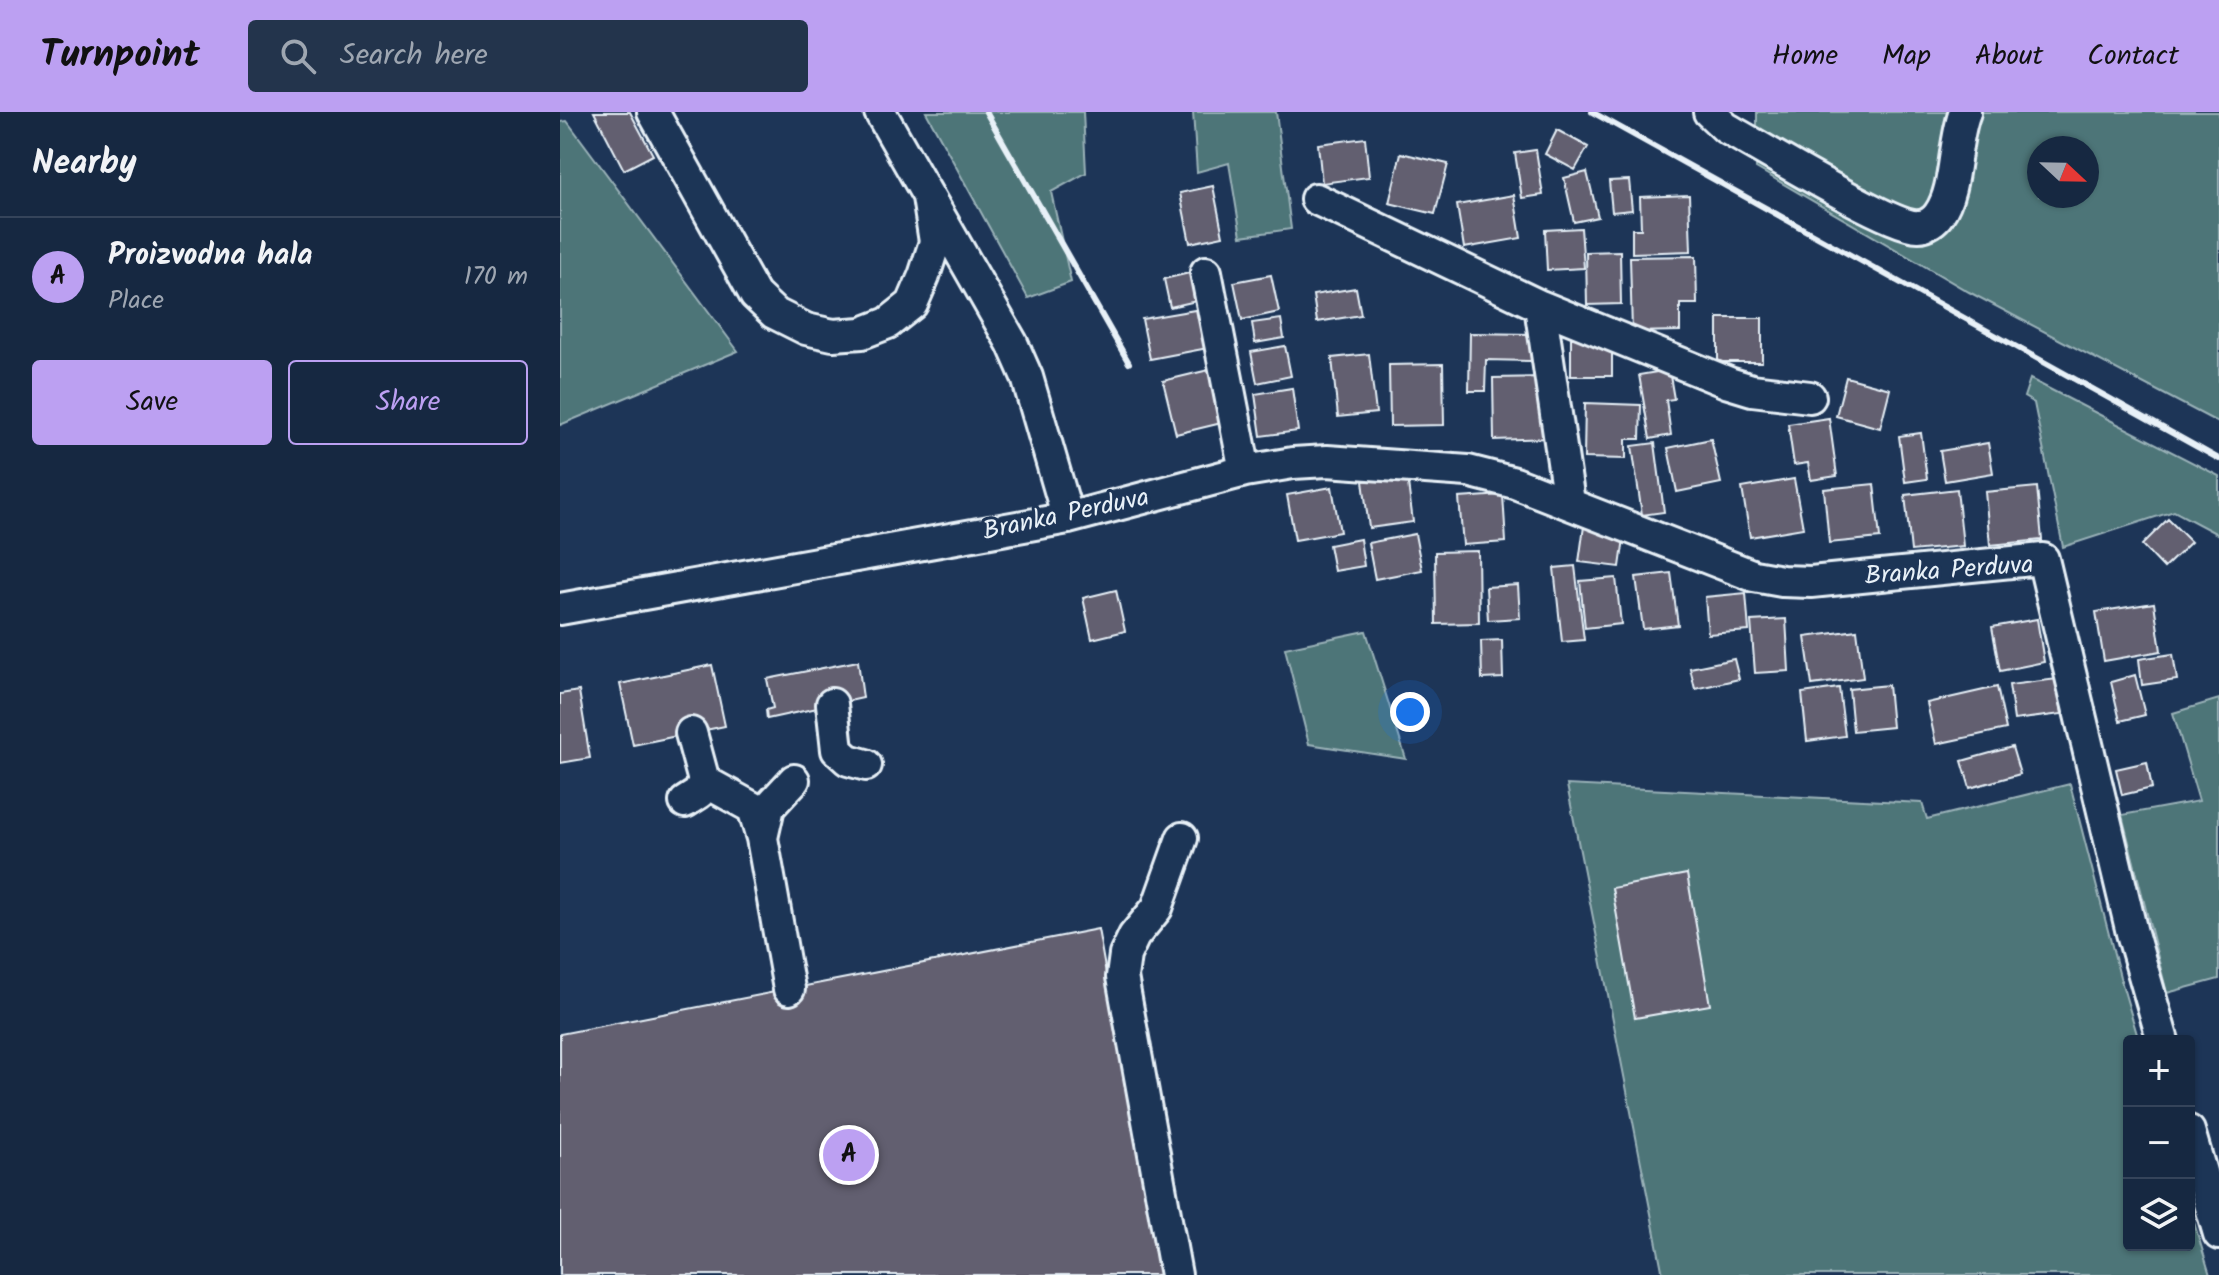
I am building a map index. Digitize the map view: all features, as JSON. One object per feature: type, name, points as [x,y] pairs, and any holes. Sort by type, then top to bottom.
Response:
[{"type":"street","points":[[653,112],[755,295],[774,313],[806,329],[833,335],[862,333],[888,323],[912,304],[935,242],[928,197]]},
{"type":"street","points":[[880,112],[1017,354],[1027,377],[1068,518]]},
{"type":"street","points":[[1709,112],[1726,128],[1890,219],[1920,226],[1932,221],[1941,212],[1948,195],[1960,124],[1965,112]]},
{"type":"street","points":[[1316,199],[1540,306],[1729,383],[1752,390],[1810,397]]},
{"type":"street","points":[[1206,272],[1245,471]]},
{"type":"street","points":[[1540,306],[1569,502]]},
{"type":"street","name":"Branka Perduva","points":[[560,609],[1068,518],[1245,471],[1327,461],[1468,471],[1515,483],[1754,576],[1782,581],[1811,582],[2043,559],[2132,933],[2161,1035]]},
{"type":"street","points":[[832,704],[831,762],[848,760],[866,765]]},
{"type":"street","points":[[691,733],[695,792],[753,808],[762,838],[789,989]]},
{"type":"street","points":[[762,838],[769,807],[794,780]]},
{"type":"street","points":[[1176,1275],[1122,977],[1125,955],[1134,936],[1157,908],[1182,838]]},
{"type":"street","points":[[2195,1152],[2219,1234]]},
{"type":"green space","points":[[926,112],[1083,112],[1086,173],[1051,192],[1071,282],[1028,298]]},
{"type":"green space","points":[[1193,112],[1276,112],[1291,229],[1241,236],[1229,163],[1197,172]]},
{"type":"green space","points":[[1757,112],[1957,112],[1941,197],[1915,217],[1757,136]]},
{"type":"green space","points":[[1974,112],[2219,112],[2219,423],[1969,292],[1756,168],[1756,156],[1925,239]]},
{"type":"green space","points":[[567,121],[738,351],[560,425],[560,122]]},
{"type":"green space","points":[[2030,379],[2219,476],[2219,535],[2174,511],[2063,547],[2034,403],[2024,397]]},
{"type":"green space","points":[[1366,631],[1406,759],[1309,744],[1285,648]]},
{"type":"green space","points":[[2219,699],[2219,979],[2167,993],[2122,815],[2199,801],[2173,713]]},
{"type":"green space","points":[[2070,784],[2137,1035],[2123,1035],[2123,1251],[2195,1251],[2195,1226],[2210,1275],[1663,1275],[1567,785],[1922,803],[1927,819]]},
{"type":"building","points":[[594,112],[630,112],[653,155],[624,170]]},
{"type":"building","points":[[1557,130],[1588,147],[1575,170],[1545,154]]},
{"type":"building","points":[[1365,138],[1369,177],[1322,183],[1318,144]]},
{"type":"building","points":[[1536,150],[1543,195],[1522,198],[1515,153]]},
{"type":"building","points":[[1401,153],[1448,164],[1435,214],[1389,203]]},
{"type":"building","points":[[1587,172],[1598,217],[1574,222],[1564,178]]},
{"type":"building","points":[[1629,180],[1632,210],[1612,212],[1609,181]]},
{"type":"building","points":[[1213,186],[1223,236],[1190,243],[1180,193]]},
{"type":"building","points":[[1514,195],[1521,238],[1464,248],[1457,205]]},
{"type":"building","points":[[1689,195],[1691,251],[1632,253],[1632,229],[1641,229],[1640,197]]},
{"type":"building","points":[[1581,228],[1584,268],[1547,270],[1545,230]]},
{"type":"building","points":[[1620,251],[1621,304],[1587,305],[1586,252]]},
{"type":"building","points":[[1696,256],[1697,304],[1680,304],[1680,331],[1632,332],[1630,257]]},
{"type":"building","points":[[1198,271],[1205,299],[1170,307],[1164,279]]},
{"type":"building","points":[[1271,275],[1279,312],[1242,320],[1234,282]]},
{"type":"building","points":[[1356,288],[1361,315],[1317,322],[1313,295]]},
{"type":"building","points":[[1201,309],[1208,348],[1150,359],[1142,319]]},
{"type":"building","points":[[1718,318],[1762,318],[1762,362],[1718,362]]},
{"type":"building","points":[[1281,319],[1284,338],[1255,343],[1252,323]]},
{"type":"building","points":[[1470,333],[1531,334],[1531,361],[1486,360],[1485,391],[1469,391]]},
{"type":"building","points":[[1571,338],[1612,338],[1612,376],[1571,376]]},
{"type":"building","points":[[1285,346],[1291,376],[1257,383],[1251,352]]},
{"type":"building","points":[[1369,354],[1376,413],[1338,417],[1332,358]]},
{"type":"building","points":[[1443,364],[1444,425],[1390,426],[1389,365]]},
{"type":"building","points":[[1221,367],[1234,420],[1176,434],[1163,381]]},
{"type":"building","points":[[1669,370],[1674,399],[1666,400],[1671,435],[1650,439],[1639,375]]},
{"type":"building","points":[[1548,377],[1549,438],[1494,440],[1493,378]]},
{"type":"building","points":[[1846,377],[1890,389],[1880,428],[1836,416]]},
{"type":"building","points":[[1292,388],[1298,431],[1261,436],[1255,394]]},
{"type":"building","points":[[1585,403],[1641,405],[1640,439],[1626,439],[1626,459],[1584,458]]},
{"type":"building","points":[[1829,418],[1837,476],[1811,480],[1808,463],[1794,465],[1788,424]]},
{"type":"building","points":[[1921,433],[1927,479],[1905,482],[1899,436]]},
{"type":"building","points":[[1711,439],[1721,483],[1677,492],[1668,448]]},
{"type":"building","points":[[1655,443],[1664,512],[1642,515],[1632,446]]},
{"type":"building","points":[[1988,443],[1993,473],[1945,481],[1940,451]]},
{"type":"building","points":[[1407,476],[1413,522],[1369,528],[1363,481]]},
{"type":"building","points":[[1794,479],[1803,528],[1750,537],[1742,488]]},
{"type":"building","points":[[1874,484],[1880,538],[1829,543],[1824,489]]},
{"type":"building","points":[[1332,487],[1340,532],[1295,540],[1287,495]]},
{"type":"building","points":[[2037,487],[2042,540],[1990,545],[1985,492]]},
{"type":"building","points":[[1957,489],[1963,546],[1911,551],[1905,495]]},
{"type":"building","points":[[1503,495],[1506,542],[1463,545],[1459,498]]},
{"type":"building","points":[[2168,519],[2191,542],[2164,568],[2142,545]]},
{"type":"building","points":[[1584,526],[1625,531],[1620,567],[1579,562]]},
{"type":"building","points":[[1415,534],[1422,570],[1375,579],[1368,543]]},
{"type":"building","points":[[1360,539],[1364,566],[1334,571],[1329,545]]},
{"type":"building","points":[[1478,551],[1479,623],[1436,624],[1435,552]]},
{"type":"building","points":[[1575,566],[1584,640],[1562,642],[1554,568]]},
{"type":"building","points":[[1671,573],[1678,625],[1643,629],[1636,577]]},
{"type":"building","points":[[1616,578],[1621,624],[1585,628],[1580,581]]},
{"type":"building","points":[[1518,585],[1520,618],[1488,620],[1486,587]]},
{"type":"building","points":[[1116,590],[1125,631],[1092,639],[1083,598]]},
{"type":"building","points":[[1746,593],[1749,631],[1708,634],[1705,597]]},
{"type":"building","points":[[2154,603],[2161,651],[2104,661],[2096,612]]},
{"type":"building","points":[[1786,619],[1789,671],[1755,673],[1751,621]]},
{"type":"building","points":[[2037,619],[2044,662],[2000,671],[1992,627]]},
{"type":"building","points":[[1857,630],[1863,678],[1812,685],[1805,637]]},
{"type":"building","points":[[1502,640],[1503,678],[1482,679],[1481,641]]},
{"type":"building","points":[[2173,654],[2177,680],[2142,685],[2139,659]]},
{"type":"building","points":[[1734,659],[1739,679],[1695,689],[1690,668]]},
{"type":"building","points":[[858,661],[863,698],[767,719],[766,710],[773,708],[767,679]]},
{"type":"building","points":[[712,665],[725,726],[633,745],[620,684]]},
{"type":"building","points":[[2135,675],[2145,715],[2120,721],[2111,682]]},
{"type":"building","points":[[2057,679],[2062,714],[2014,720],[2009,685]]},
{"type":"building","points":[[1888,685],[1892,727],[1853,731],[1849,689]]},
{"type":"building","points":[[1997,687],[2006,729],[1936,744],[1927,703]]},
{"type":"building","points":[[1839,688],[1845,736],[1807,741],[1802,693]]},
{"type":"building","points":[[579,691],[590,758],[560,763],[560,694]]},
{"type":"building","points":[[2012,747],[2020,774],[1970,788],[1962,761]]},
{"type":"building","points":[[2147,762],[2152,788],[2122,795],[2116,769]]},
{"type":"building","points":[[1687,874],[1710,1005],[1635,1018],[1612,888]]},
{"type":"building","points":[[1098,929],[1160,1275],[560,1275],[560,1034]]},
{"type":"railway","points":[[986,112],[1129,363]]},
{"type":"railway","points":[[1592,112],[2219,459]]},
{"type":"place","name":"Proizvodna hala","points":[[849,1155]]}]
